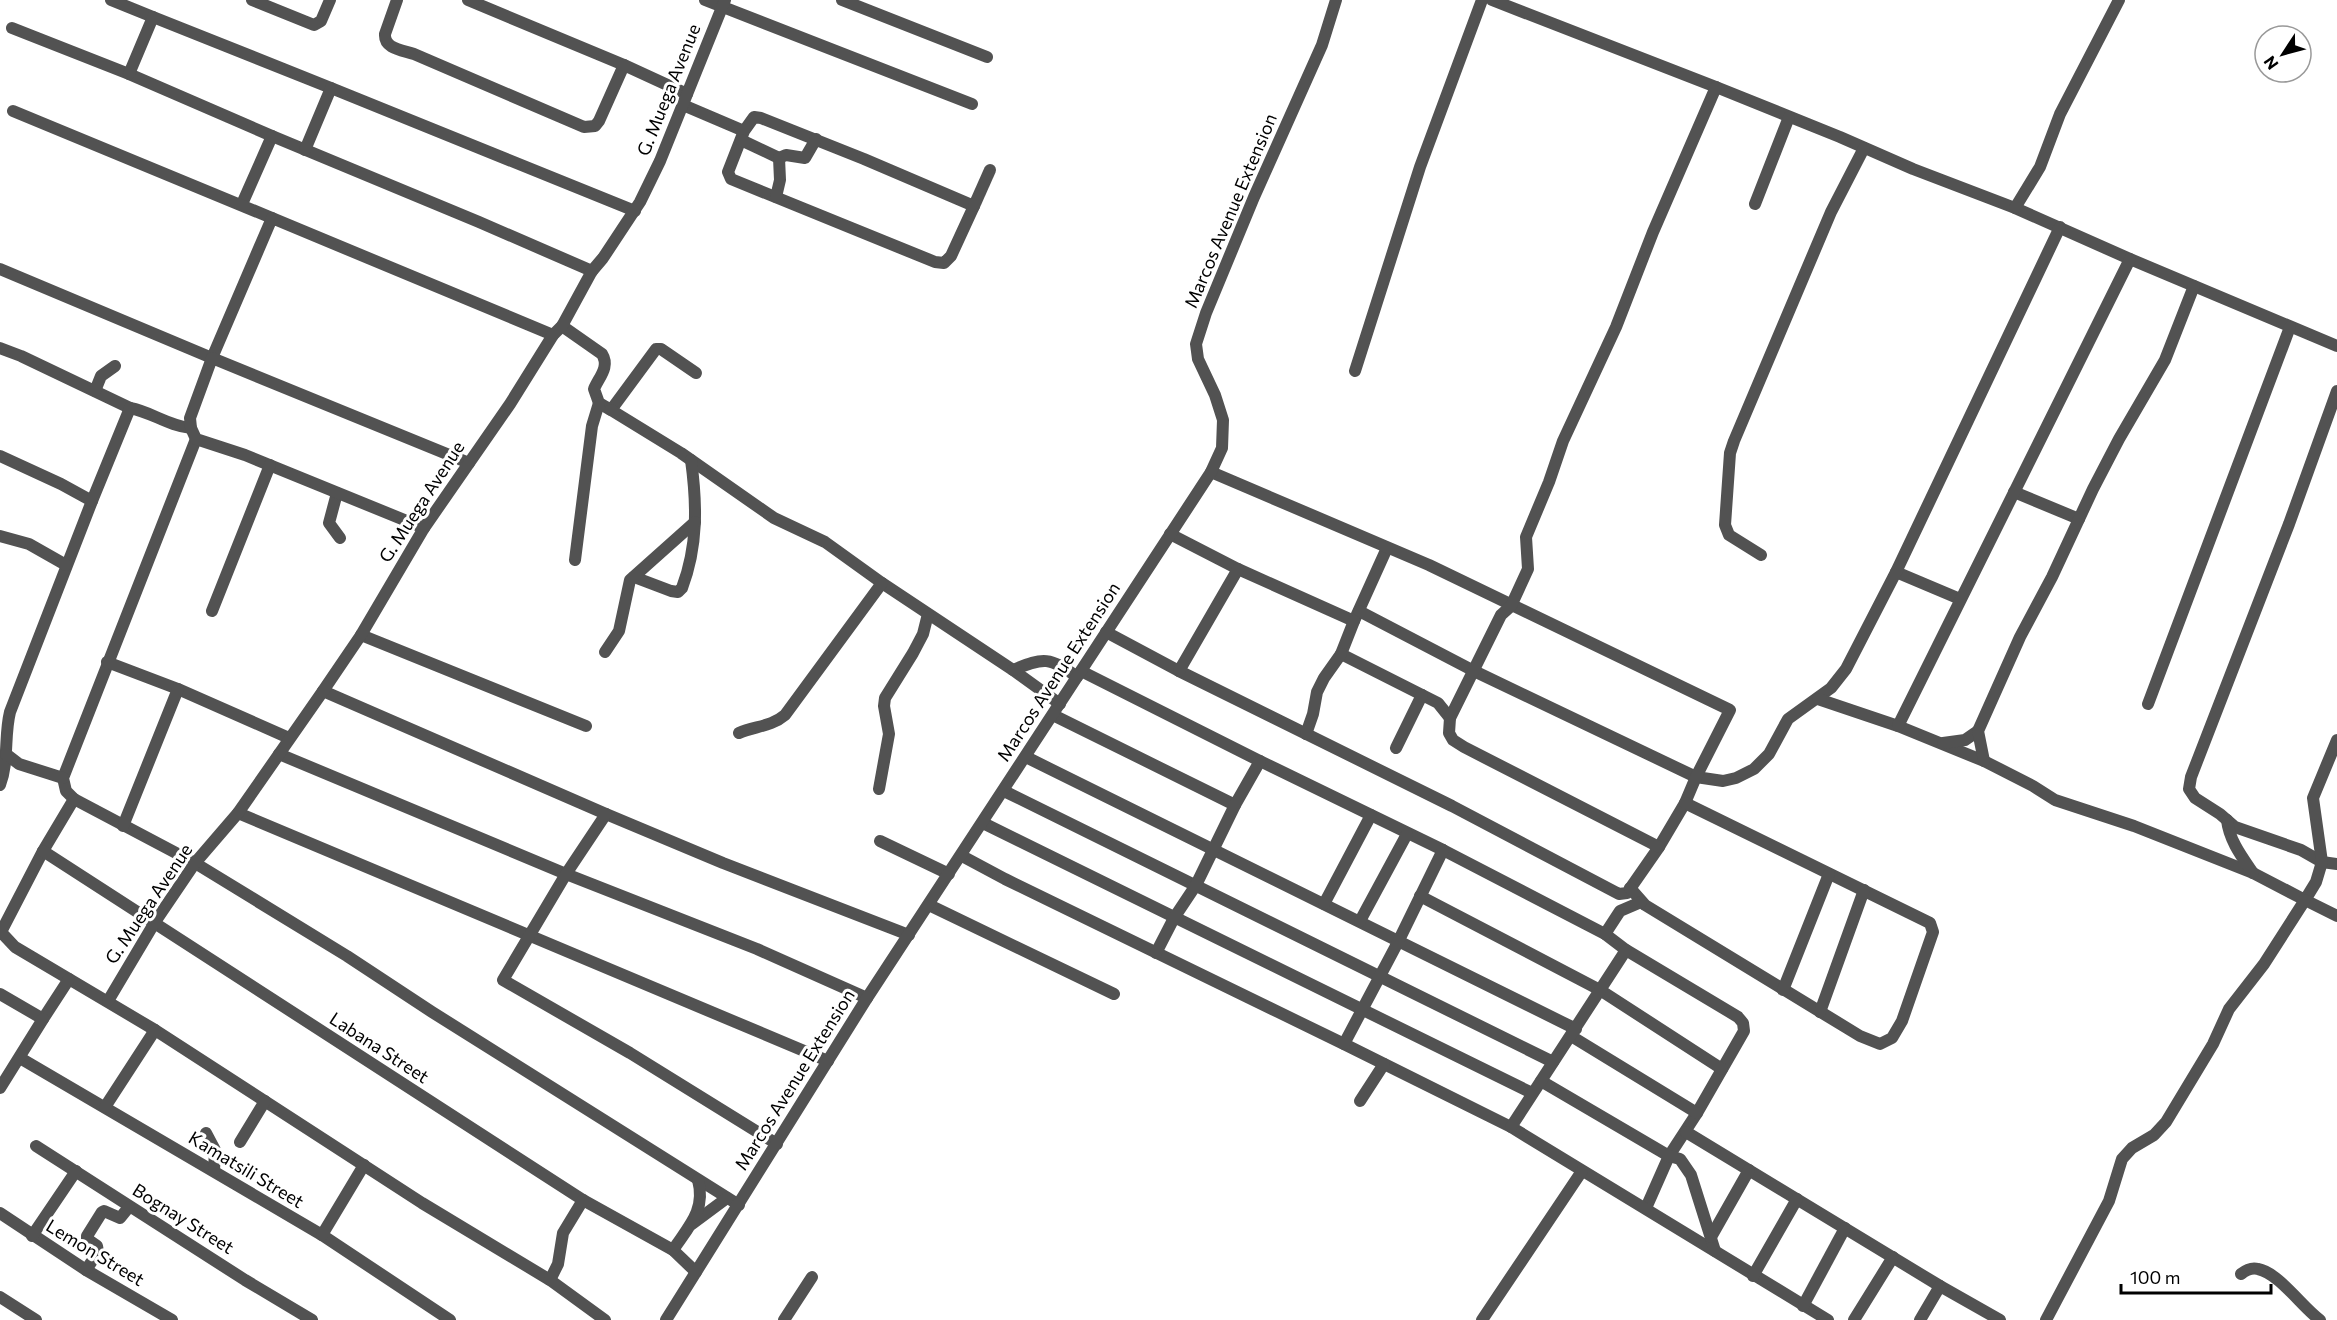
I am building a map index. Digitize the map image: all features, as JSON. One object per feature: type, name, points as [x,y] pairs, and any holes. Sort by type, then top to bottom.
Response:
[{"type":"street","points":[[111,0],[635,211]]},
{"type":"street","points":[[252,0],[314,25],[319,23],[330,0]]},
{"type":"street","points":[[398,0],[385,34],[386,43],[389,46],[414,54],[584,127],[595,126],[599,121],[624,65]]},
{"type":"street","points":[[468,0],[624,65],[685,99],[779,158]]},
{"type":"street","points":[[705,0],[724,4],[972,104]]},
{"type":"street","points":[[842,0],[987,57]]},
{"type":"street","name":"Marcos Avenue Extension","points":[[666,1320],[867,998],[962,856],[1210,472],[1222,448],[1223,420],[1215,395],[1198,359],[1196,344],[1206,313],[1254,197],[1322,45],[1336,0]]},
{"type":"street","points":[[1354,371],[1420,167],[1482,0]]},
{"type":"street","points":[[1492,0],[1716,87],[1913,169],[2060,226],[2130,259],[2337,346]]},
{"type":"street","points":[[2015,208],[2037,174],[2060,114],[2119,0]]},
{"type":"street","name":"G. Muega Avenue","points":[[108,1001],[155,922],[195,863],[238,813],[361,635],[424,528],[557,331],[592,271],[635,211],[660,161],[724,4]]},
{"type":"street","points":[[129,74],[153,17]]},
{"type":"street","points":[[12,28],[129,74],[592,271]]},
{"type":"street","points":[[1659,847],[1457,743],[1449,733],[1450,718],[1501,615],[1511,606],[1528,569],[1526,537],[1563,441],[1616,327],[1653,232],[1716,87]]},
{"type":"street","points":[[305,150],[331,88]]},
{"type":"street","points":[[13,111],[272,218],[557,331],[602,354],[606,364],[594,389],[599,403],[592,426],[576,560]]},
{"type":"street","points":[[974,206],[816,139],[757,117],[751,120],[742,135],[728,176],[935,262],[944,262],[951,256],[974,206],[990,170]]},
{"type":"street","points":[[1755,204],[1789,117]]},
{"type":"street","points":[[242,204],[272,136]]},
{"type":"street","points":[[779,158],[786,155],[805,158],[816,139]]},
{"type":"street","points":[[1761,555],[1736,542],[1729,535],[1725,525],[1730,453],[1831,212],[1864,148]]},
{"type":"street","points":[[776,197],[780,180],[779,158]]},
{"type":"street","points":[[272,218],[192,409],[193,433],[63,778],[66,791],[74,799],[195,863],[347,956],[739,1205]]},
{"type":"street","points":[[1170,534],[1238,570],[1356,616],[1695,777],[1723,781],[1736,778],[1754,769],[1769,754],[1788,719],[1831,688],[1846,669],[1896,572],[2060,226]]},
{"type":"street","points":[[1898,726],[2130,259]]},
{"type":"street","points":[[0,269],[469,463]]},
{"type":"street","points":[[1940,743],[1965,740],[1978,731],[2020,637],[2119,439],[2165,360],[2193,286]]},
{"type":"street","points":[[2148,704],[2290,327]]},
{"type":"street","points":[[0,348],[130,408],[152,413],[173,426],[424,528]]},
{"type":"street","points":[[611,410],[656,349],[661,349],[696,373]]},
{"type":"street","points":[[95,391],[101,375],[115,366]]},
{"type":"street","points":[[2337,391],[2289,524],[2191,777],[2190,793],[2246,832],[2301,850],[2322,862],[2337,864]]},
{"type":"street","points":[[599,403],[691,460],[774,518],[825,542],[1060,704]]},
{"type":"street","points":[[0,785],[10,712],[66,565],[130,408]]},
{"type":"street","points":[[0,456],[92,501]]},
{"type":"street","points":[[634,577],[671,591],[678,592],[682,588],[688,567],[695,522],[696,504],[691,460]]},
{"type":"street","points":[[212,611],[270,465]]},
{"type":"street","points":[[1106,632],[1179,671],[1452,806],[1619,894],[1625,894],[1659,847],[1685,803],[1695,777],[1730,710],[1419,560],[1210,472]]},
{"type":"street","points":[[2014,492],[2079,519]]},
{"type":"street","points":[[337,494],[329,523],[340,538]]},
{"type":"street","points":[[605,652],[619,631],[627,585],[695,522]]},
{"type":"street","points":[[0,536],[29,544],[66,565]]},
{"type":"street","points":[[1306,734],[1317,692],[1341,654],[1387,548]]},
{"type":"street","points":[[1179,671],[1238,570]]},
{"type":"street","points":[[1896,572],[1960,599]]},
{"type":"street","points":[[739,733],[754,726],[770,724],[785,715],[882,583]]},
{"type":"street","points":[[1498,599],[1501,615]]},
{"type":"street","points":[[879,789],[889,734],[884,706],[885,698],[923,634],[928,614]]},
{"type":"street","points":[[361,635],[586,726]]},
{"type":"street","points":[[1341,654],[1438,703],[1450,718]]},
{"type":"street","points":[[1013,670],[1040,659],[1051,660],[1443,850],[1605,934],[1626,950],[1740,1020],[1744,1031],[1697,1113],[1669,1156],[1646,1208]]},
{"type":"street","points":[[107,662],[178,689],[289,738]]},
{"type":"street","points":[[123,826],[178,689]]},
{"type":"street","points":[[323,691],[723,863],[909,934]]},
{"type":"street","points":[[1396,748],[1422,694]]},
{"type":"street","points":[[1818,699],[1898,726],[1984,761],[2065,804],[2134,826],[2253,873],[2337,916]]},
{"type":"street","points":[[1438,703],[1459,700]]},
{"type":"street","points":[[1053,715],[1235,805]]},
{"type":"street","points":[[1978,731],[1984,761]]},
{"type":"street","points":[[2046,1320],[2109,1201],[2122,1159],[2132,1148],[2154,1134],[2166,1122],[2207,1053],[2229,1009],[2264,964],[2316,882],[2322,862],[2313,798],[2337,740]]},
{"type":"street","points":[[6,754],[19,764],[63,778]]},
{"type":"street","points":[[279,754],[566,874],[757,950],[867,998]]},
{"type":"street","points":[[1026,757],[1213,851],[1360,921],[1573,1033],[1697,1113]]},
{"type":"street","points":[[1156,953],[1174,918],[1196,885],[1235,805],[1260,761]]},
{"type":"street","points":[[1004,791],[1553,1062]]},
{"type":"street","points":[[74,799],[43,851],[1,932],[4,938],[15,947],[155,1030],[422,1203],[550,1280],[606,1320]]},
{"type":"street","points":[[1630,888],[1641,902],[1860,1036],[1880,1044],[1892,1038],[1902,1021],[1934,932],[1926,920],[1685,803]]},
{"type":"street","points":[[238,813],[828,1061]]},
{"type":"street","points":[[606,814],[566,874],[503,980],[630,1053],[777,1144]]},
{"type":"street","points":[[1324,903],[1371,815]]},
{"type":"street","points":[[2227,820],[2235,846],[2253,873]]},
{"type":"street","points":[[983,823],[1532,1094]]},
{"type":"street","points":[[1360,921],[1407,834]]},
{"type":"street","points":[[880,841],[949,874]]},
{"type":"street","points":[[1344,1044],[1443,850]]},
{"type":"street","name":"Labana Street","points":[[43,851],[583,1200],[673,1250],[696,1272]]},
{"type":"street","points":[[962,856],[1511,1127],[1828,1320]]},
{"type":"street","points":[[1783,990],[1829,874]]},
{"type":"street","points":[[1820,1012],[1864,890]]},
{"type":"street","points":[[1420,896],[1600,990],[1722,1069]]},
{"type":"street","points":[[1605,934],[1620,911],[1641,902]]},
{"type":"street","points":[[929,905],[1114,994]]},
{"type":"street","points":[[1511,1127],[1626,950]]},
{"type":"street","points":[[0,1088],[69,979]]},
{"type":"street","points":[[0,994],[43,1018]]},
{"type":"street","points":[[105,1107],[155,1030]]},
{"type":"street","name":"Kamatsili Street","points":[[20,1058],[322,1235],[450,1320]]},
{"type":"street","points":[[1360,1101],[1384,1064]]},
{"type":"street","points":[[1541,1081],[1669,1156],[1680,1159],[1691,1175],[1715,1251]]},
{"type":"street","points":[[240,1142],[265,1101]]},
{"type":"street","points":[[1686,1131],[1940,1286],[1979,1315],[2000,1320]]},
{"type":"street","points":[[206,1133],[215,1150],[214,1171]]},
{"type":"street","name":"Bognay Street","points":[[36,1146],[129,1207],[312,1320]]},
{"type":"street","points":[[322,1235],[364,1165]]},
{"type":"street","points":[[1711,1237],[1749,1170]]},
{"type":"street","points":[[32,1236],[76,1171]]},
{"type":"street","points":[[1484,1319],[1582,1171]]},
{"type":"street","points":[[673,1250],[702,1200],[698,1180]]},
{"type":"street","points":[[689,1226],[727,1198]]},
{"type":"street","points":[[1753,1275],[1797,1199]]},
{"type":"street","points":[[550,1280],[558,1264],[563,1233],[583,1200]]},
{"type":"street","points":[[86,1270],[99,1252],[97,1246],[87,1239],[87,1236],[102,1212],[120,1218],[129,1207]]},
{"type":"street","name":"Lemon Street","points":[[0,1213],[86,1270],[172,1320]]},
{"type":"street","points":[[1803,1306],[1845,1228]]},
{"type":"street","points":[[1854,1320],[1893,1257]]},
{"type":"street","points":[[2241,1274],[2256,1268],[2265,1271],[2306,1310],[2320,1320]]},
{"type":"street","points":[[784,1320],[812,1277]]},
{"type":"street","points":[[1920,1320],[1940,1286]]},
{"type":"street","points":[[0,1297],[36,1320]]}]
